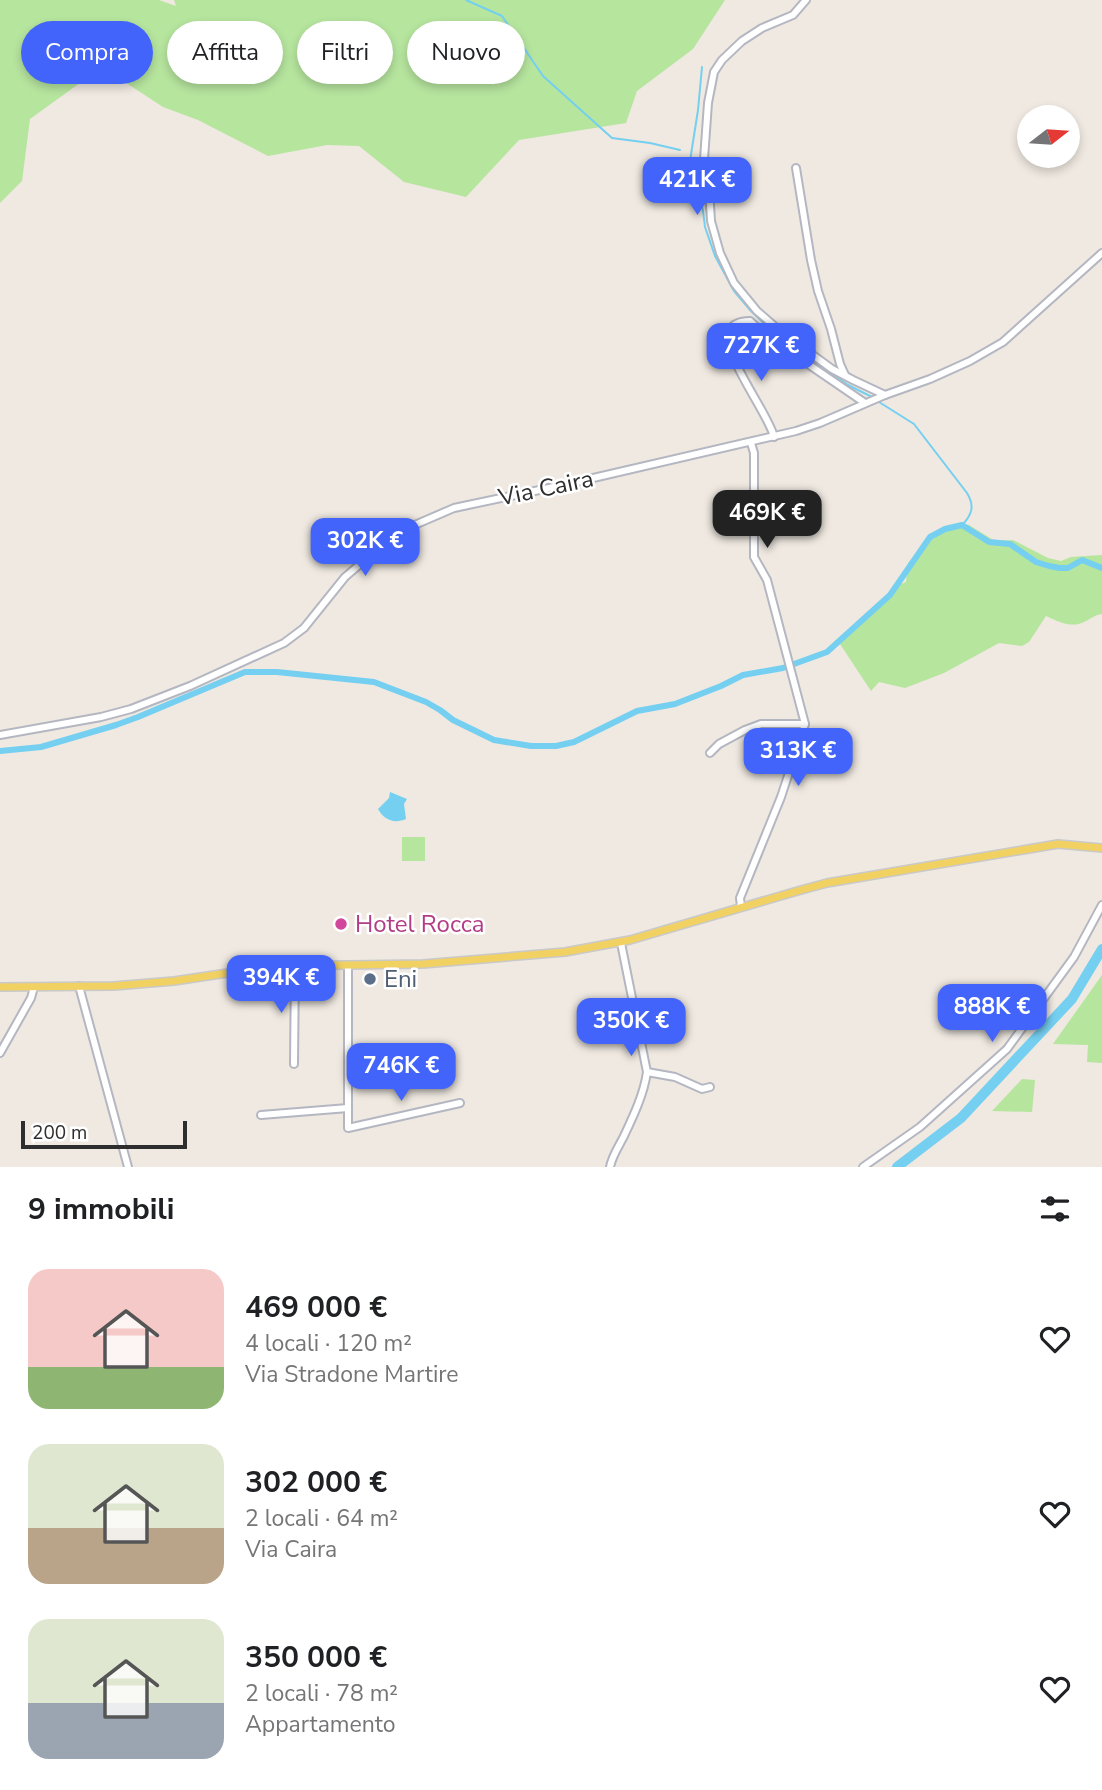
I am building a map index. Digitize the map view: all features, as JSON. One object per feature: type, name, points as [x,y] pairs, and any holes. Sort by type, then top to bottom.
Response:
[{"type":"main road","points":[[0,987],[114,986],[295,965],[441,963],[565,952],[621,943],[827,883],[1042,847],[1066,844],[1102,848]]},
{"type":"street","points":[[806,0],[793,15],[762,28],[742,41],[722,60],[714,72],[708,103],[704,159],[708,172],[711,221],[720,253],[734,283],[757,311],[779,331],[846,377],[885,394]]},
{"type":"street","points":[[796,168],[818,291],[846,377]]},
{"type":"street","name":"Via Caira","points":[[0,735],[131,709],[284,643],[304,628],[345,577],[378,549],[410,527],[454,508],[796,432],[960,366],[1003,342],[1102,253]]},
{"type":"street","points":[[774,437],[732,353],[729,331],[738,323],[750,321],[764,334],[865,403]]},
{"type":"street","points":[[741,907],[740,898],[780,797],[805,724],[767,580],[754,557],[754,453],[751,443]]},
{"type":"street","points":[[710,752],[719,744],[761,724],[805,724]]},
{"type":"street","points":[[863,1167],[920,1127],[1007,1049],[1074,957],[1102,905]]},
{"type":"street","points":[[610,1167],[630,1123],[647,1072],[621,943]]},
{"type":"street","points":[[294,1065],[295,965]]},
{"type":"street","points":[[348,965],[348,1128],[460,1103]]},
{"type":"street","points":[[79,986],[128,1167]]},
{"type":"street","points":[[0,1054],[31,998],[34,987]]},
{"type":"street","points":[[647,1072],[675,1077],[702,1089],[710,1087]]},
{"type":"street","points":[[261,1115],[348,1108]]},
{"type":"green space","points":[[0,0],[159,0],[176,6],[174,0],[725,0],[693,49],[637,91],[626,123],[519,140],[466,197],[404,182],[359,146],[327,145],[268,156],[198,120],[163,107],[128,84],[153,84],[153,21],[21,21],[21,84],[78,84],[30,119],[22,181],[0,203]]},
{"type":"green space","points":[[969,525],[995,541],[1013,540],[1048,558],[1061,561],[1071,557],[1102,555],[1102,614],[1076,624],[1066,624],[1046,616],[1029,642],[1022,646],[999,643],[944,673],[905,688],[879,682],[871,691],[840,644],[894,587],[906,582],[908,563],[936,534]]},
{"type":"green space","points":[[402,837],[425,837],[425,861],[402,861]]},
{"type":"green space","points":[[1102,975],[1102,1063],[1087,1062],[1088,1045],[1053,1044]]},
{"type":"green space","points":[[1022,1079],[1035,1080],[1032,1112],[992,1111]]},
{"type":"water","points":[[390,792],[407,799],[404,804],[406,819],[390,820],[378,809],[389,798]]},
{"type":"waterway","points":[[466,0],[502,16],[543,76],[612,138],[680,150]]},
{"type":"waterway","points":[[702,67],[690,161],[705,227],[715,256],[734,291],[773,332],[848,385],[874,398]]},
{"type":"waterway","points":[[879,402],[914,424],[967,493],[971,510],[962,525]]},
{"type":"waterway","points":[[0,751],[41,747],[116,725],[245,672],[277,672],[374,682],[426,702],[453,720],[494,740],[531,746],[556,746],[574,742],[637,711],[675,704],[743,675],[783,668],[827,652],[890,595],[930,537],[945,529],[962,525],[989,542],[1010,544],[1036,562],[1049,566],[1068,568],[1082,560],[1102,568]]},
{"type":"waterway","points":[[897,1167],[961,1118],[1072,999],[1102,949]]},
{"type":"place","name":"Hotel Rocca","points":[[341,924]]},
{"type":"place","name":"Eni","points":[[370,979]]}]
